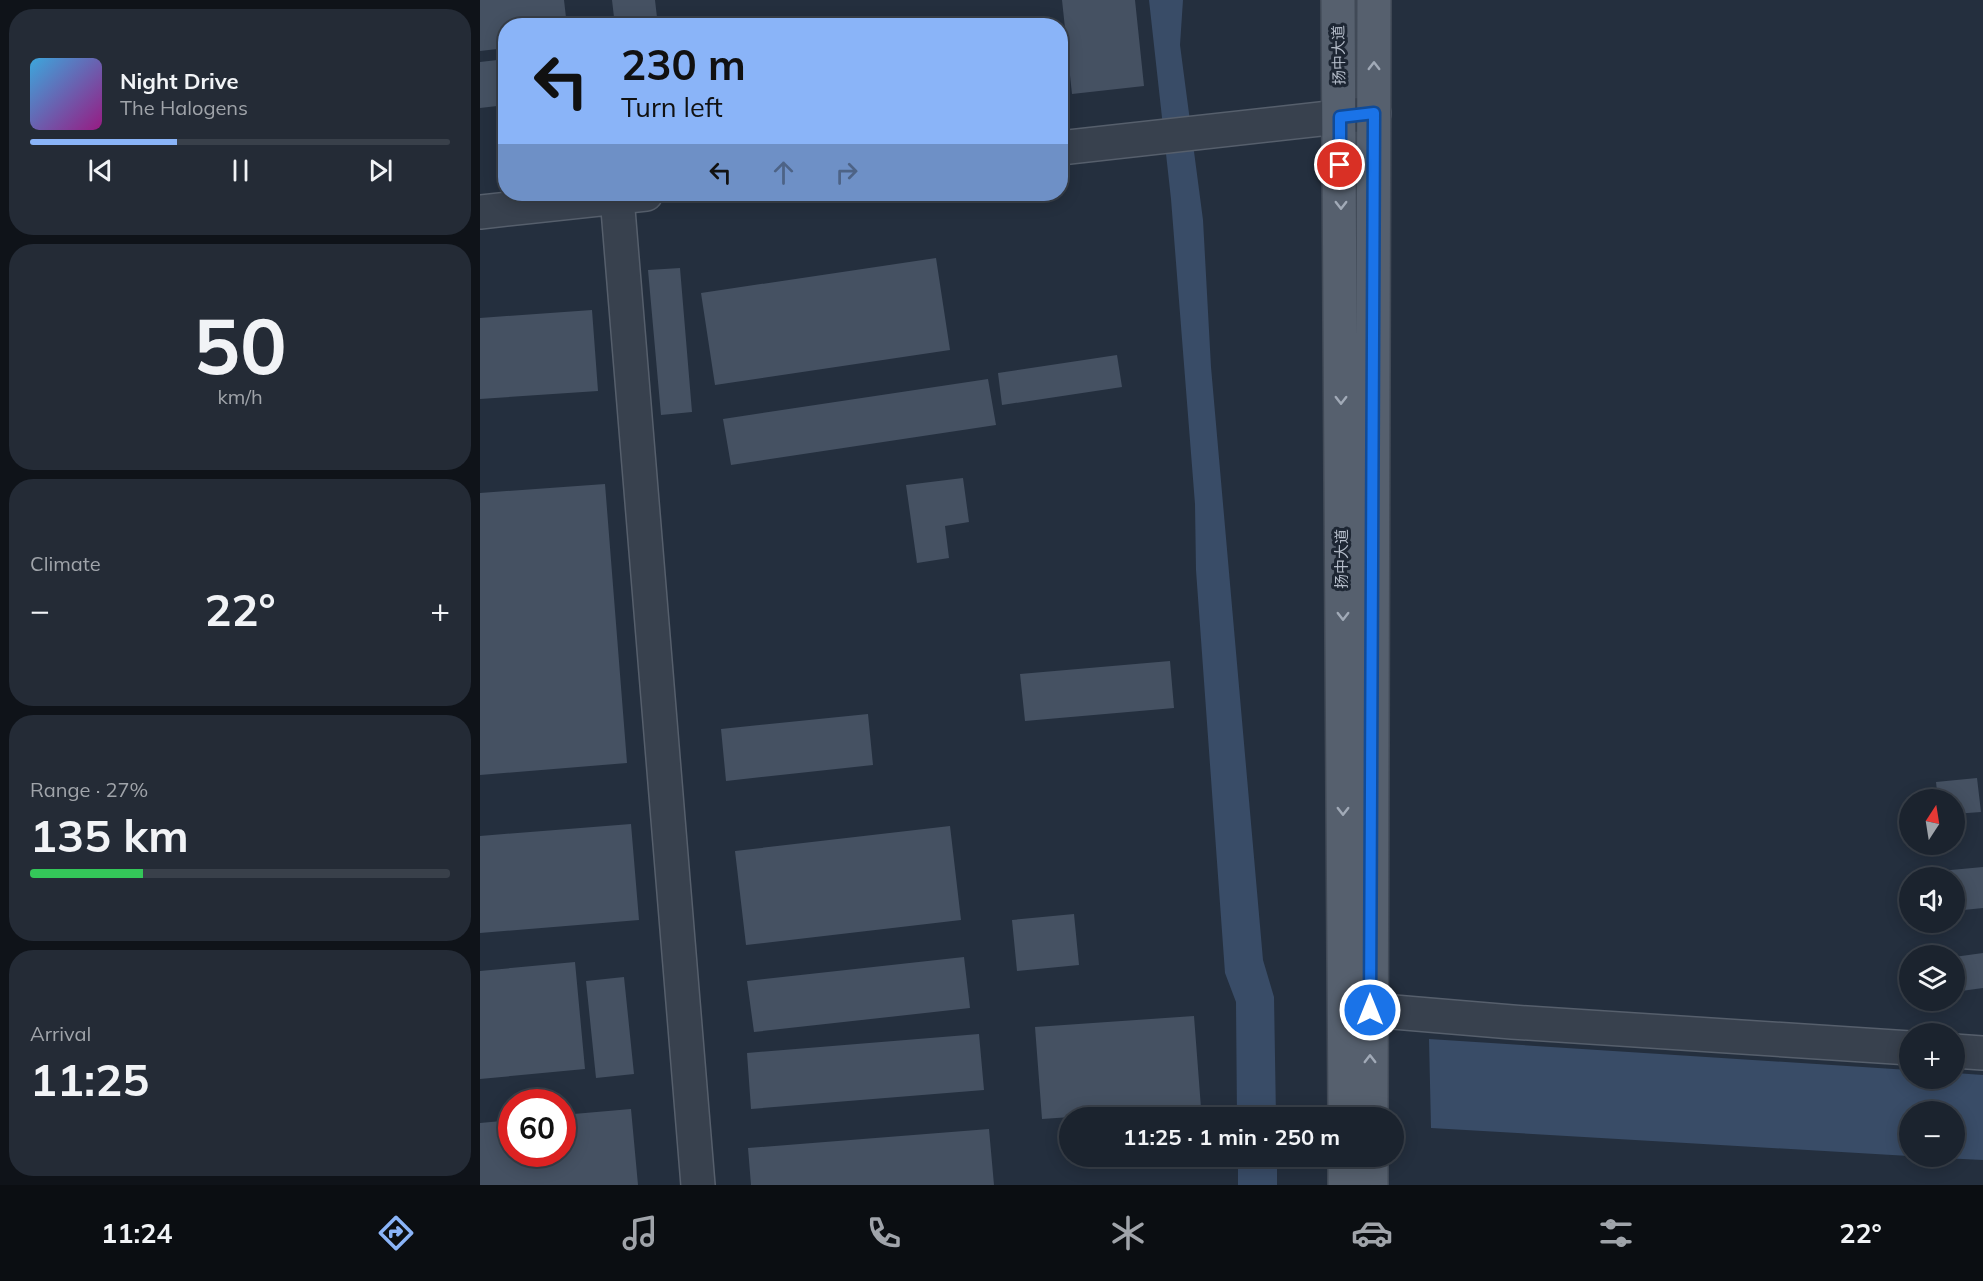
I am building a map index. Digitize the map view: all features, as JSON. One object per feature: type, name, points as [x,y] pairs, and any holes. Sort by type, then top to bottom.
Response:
[{"type":"main road","name":"扬中大道","points":[[1338,0],[1345,1107]]},
{"type":"main road","name":"扬中大道","points":[[1371,1107],[1374,0]]},
{"type":"main road","points":[[1345,1167],[1345,1185]]},
{"type":"main road","points":[[1371,1167],[1371,1185]]},
{"type":"street","points":[[1068,147],[1374,113]]},
{"type":"street","points":[[480,212],[578,201]]},
{"type":"street","points":[[631,201],[698,1185]]},
{"type":"street","points":[[1370,1010],[1512,1022],[1899,1047]]},
{"type":"street","points":[[1965,1052],[1983,1053]]},
{"type":"water","points":[[1149,0],[1183,0],[1180,45],[1203,220],[1211,367],[1263,960],[1274,997],[1276,1107],[1237,1107],[1236,1002],[1225,973],[1196,570],[1195,504],[1171,199]]},
{"type":"water","points":[[1429,1039],[1899,1069],[1899,1089],[1965,1089],[1965,1074],[1983,1075],[1983,1160],[1965,1159],[1965,1101],[1899,1101],[1899,1155],[1431,1128]]},
{"type":"water","points":[[1238,1167],[1277,1167],[1277,1185],[1238,1185]]},
{"type":"building","points":[[480,0],[564,0],[566,18],[498,18],[498,49],[480,51]]},
{"type":"building","points":[[612,0],[655,0],[657,18],[614,18]]},
{"type":"building","points":[[1062,0],[1135,0],[1144,86],[1072,94],[1068,56],[1068,18],[1064,18]]},
{"type":"building","points":[[498,60],[498,106],[480,108],[480,62]]},
{"type":"building","points":[[936,258],[950,350],[715,385],[701,293]]},
{"type":"building","points":[[680,268],[692,412],[661,415],[648,270]]},
{"type":"building","points":[[592,310],[598,391],[480,399],[480,318]]},
{"type":"building","points":[[1117,355],[1122,387],[1002,405],[998,373]]},
{"type":"building","points":[[988,379],[996,425],[731,465],[723,419]]},
{"type":"building","points":[[963,478],[969,522],[945,526],[949,558],[917,563],[906,485]]},
{"type":"building","points":[[605,484],[627,763],[480,775],[480,493]]},
{"type":"building","points":[[1170,661],[1174,708],[1025,721],[1020,674]]},
{"type":"building","points":[[868,714],[873,765],[726,781],[721,729]]},
{"type":"building","points":[[1977,778],[1981,812],[1965,813],[1965,789],[1937,789],[1936,782]]},
{"type":"building","points":[[631,824],[639,920],[480,933],[480,836]]},
{"type":"building","points":[[950,826],[961,920],[746,945],[735,851]]},
{"type":"building","points":[[1983,867],[1983,908],[1965,910],[1965,869]]},
{"type":"building","points":[[1074,914],[1079,965],[1017,971],[1012,920]]},
{"type":"building","points":[[1983,953],[1983,988],[1965,990],[1965,955]]},
{"type":"building","points":[[964,957],[970,1008],[754,1032],[747,981]]},
{"type":"building","points":[[575,962],[585,1069],[480,1079],[480,971]]},
{"type":"building","points":[[624,977],[634,1074],[596,1078],[586,981]]},
{"type":"building","points":[[1194,1016],[1201,1107],[1059,1107],[1059,1118],[1042,1119],[1035,1027]]},
{"type":"building","points":[[979,1034],[984,1090],[751,1109],[747,1053]]},
{"type":"building","points":[[631,1109],[638,1185],[480,1185],[480,1123],[498,1121],[498,1167],[576,1167],[576,1114]]},
{"type":"building","points":[[989,1129],[994,1185],[751,1185],[748,1148]]},
{"type":"route","points":[[1340,165],[1340,117],[1374,113],[1370,1010]]}]
